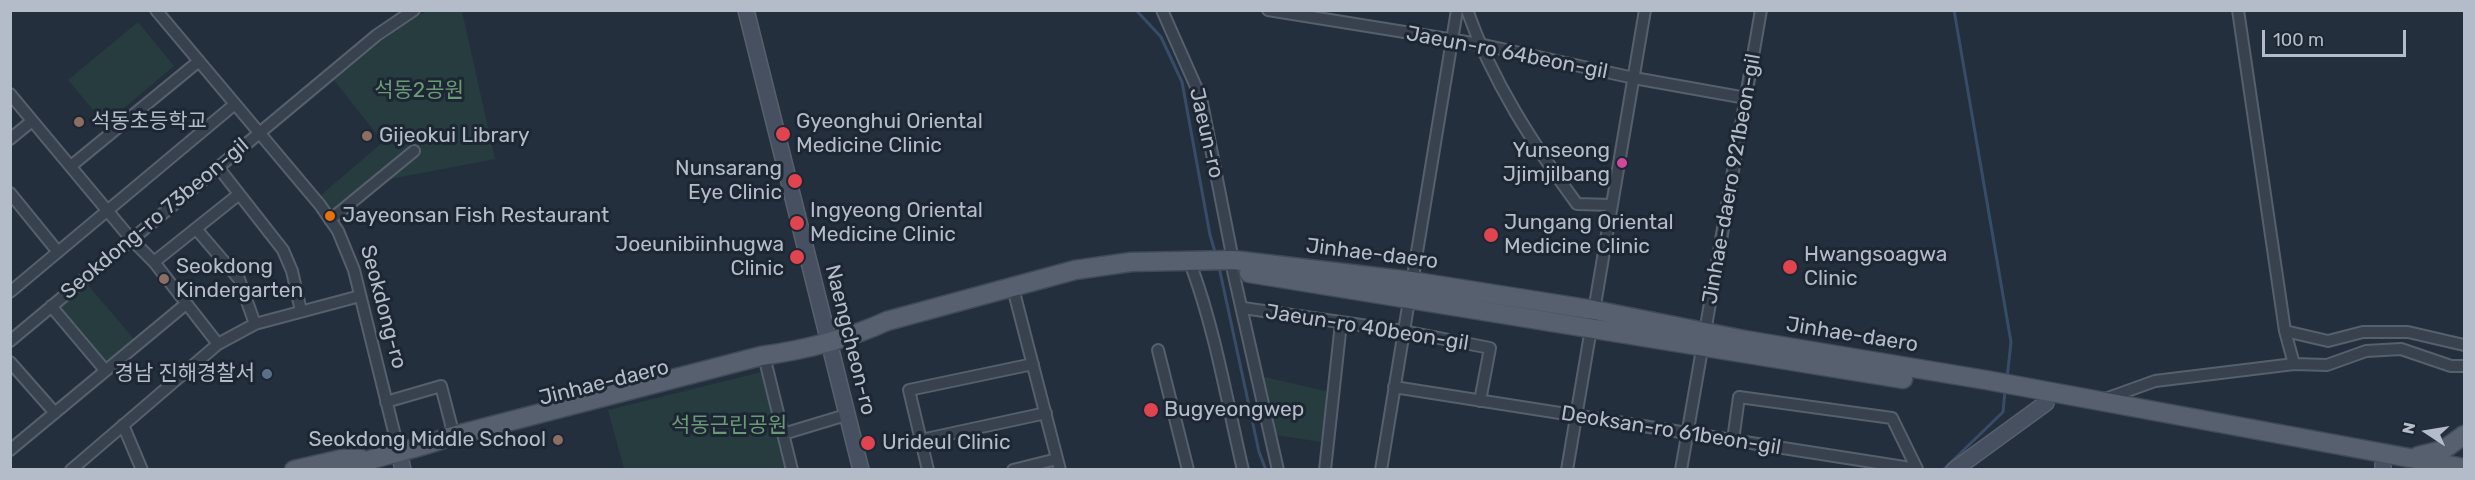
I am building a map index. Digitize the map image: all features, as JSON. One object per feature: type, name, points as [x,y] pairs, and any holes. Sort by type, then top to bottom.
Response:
[{"type":"main road","name":"Naengcheon-ro","points":[[746,10],[861,470]]},
{"type":"main road","points":[[865,332],[887,321],[1075,270],[1131,262],[1232,266]]},
{"type":"main road","points":[[294,470],[342,459],[401,461],[425,447],[454,436],[762,356],[791,352],[865,332],[892,329],[1078,280],[1132,272],[1202,266]]},
{"type":"main road","name":"Jinhae-daero","points":[[1232,266],[1411,281],[1592,319],[2383,467],[2413,464]]},
{"type":"main road","name":"Jinhae-daero","points":[[1232,266],[1408,300],[1592,319]]},
{"type":"main road","name":"Jinhae-daero","points":[[1705,339],[1790,348],[2006,384],[2413,464],[2464,468]]},
{"type":"main road","name":"Jinhae-daero","points":[[425,447],[447,447],[766,364],[791,352]]},
{"type":"main road","points":[[1954,470],[2046,403]]},
{"type":"main road","points":[[2413,464],[2444,450],[2464,435]]},
{"type":"main road","points":[[344,470],[366,459]]},
{"type":"street","name":"Seokdong-ro","points":[[156,10],[330,220],[345,247],[360,296],[401,461]]},
{"type":"street","name":"Seokdong-ro 73beon-gil","points":[[10,340],[383,30],[414,10]]},
{"type":"street","name":"Jaeun-ro","points":[[1162,10],[1201,98],[1232,266],[1278,470]]},
{"type":"street","points":[[1381,470],[1457,10]]},
{"type":"street","points":[[1467,10],[1479,44],[1534,145],[1577,204],[1612,205]]},
{"type":"street","points":[[1567,470],[1645,10]]},
{"type":"street","name":"Jinhae-daero 921beon-gil","points":[[1681,470],[1761,10]]},
{"type":"street","points":[[2238,10],[2285,331],[2294,364]]},
{"type":"street","name":"Jaeun-ro 64beon-gil","points":[[1273,11],[1479,44],[1634,78],[1746,98]]},
{"type":"street","points":[[71,166],[199,61]]},
{"type":"street","points":[[10,94],[131,239],[154,262],[218,344]]},
{"type":"street","points":[[11,290],[235,104]]},
{"type":"street","points":[[10,139],[32,121]]},
{"type":"street","points":[[330,220],[414,151]]},
{"type":"street","points":[[218,167],[283,250],[292,271],[301,311]]},
{"type":"street","points":[[10,193],[58,252]]},
{"type":"street","points":[[154,262],[238,195]]},
{"type":"street","points":[[196,230],[239,279],[255,324]]},
{"type":"street","points":[[1202,266],[1215,340],[1243,470]]},
{"type":"street","points":[[71,470],[218,344],[255,324],[360,296]]},
{"type":"street","points":[[1013,470],[1059,464],[1015,296]]},
{"type":"street","points":[[10,450],[186,304]]},
{"type":"street","name":"Seokdong-ro 73beon-gil","points":[[51,306],[105,370]]},
{"type":"street","name":"Jaeun-ro 40beon-gil","points":[[1243,308],[1403,332],[1490,348],[1480,401]]},
{"type":"street","points":[[1325,470],[1341,322]]},
{"type":"street","points":[[2285,331],[2328,341],[2363,332],[2408,332],[2464,345]]},
{"type":"street","points":[[2099,401],[2155,381],[2294,364],[2327,365],[2366,351],[2401,349],[2451,366],[2464,366]]},
{"type":"street","points":[[1158,350],[1186,469]]},
{"type":"street","points":[[10,362],[55,413]]},
{"type":"street","points":[[766,364],[792,470]]},
{"type":"street","points":[[928,470],[909,390],[1033,364]]},
{"type":"street","points":[[386,402],[441,387],[454,436]]},
{"type":"street","name":"Deoksan-ro 61beon-gil","points":[[1394,387],[1917,469]]},
{"type":"street","name":"Deoksan-ro 61beon-gil","points":[[1733,440],[1739,397],[1892,418],[1917,469]]},
{"type":"street","points":[[921,440],[1046,413]]},
{"type":"street","points":[[783,434],[846,415]]},
{"type":"street","points":[[123,424],[142,470]]},
{"type":"green space","name":"석동2공원","points":[[427,11],[462,11],[495,159],[385,180],[333,213],[321,195],[383,142],[334,80],[404,23]]},
{"type":"green space","points":[[138,22],[174,66],[105,124],[68,80]]},
{"type":"green space","points":[[87,284],[134,339],[108,362],[102,361],[61,313],[61,307]]},
{"type":"green space","name":"석동근린공원","points":[[762,372],[787,469],[624,469],[608,410]]},
{"type":"green space","points":[[1265,377],[1329,392],[1321,442],[1275,435],[1263,379]]},
{"type":"waterway","points":[[1136,10],[1161,37],[1182,82],[1210,235],[1216,255]]},
{"type":"waterway","points":[[1954,10],[2011,342],[2007,379]]},
{"type":"waterway","points":[[1219,267],[1259,452],[1266,470]]},
{"type":"waterway","points":[[1943,470],[2003,412],[2005,391]]},
{"type":"place","name":"석동초등학교","points":[[79,122]]},
{"type":"place","name":"Gyeonghui Oriental Medicine Clinic","points":[[783,134]]},
{"type":"place","name":"Gijeokui Library","points":[[367,136]]},
{"type":"place","name":"Yunseong Jjimjilbang","points":[[1622,163]]},
{"type":"place","name":"Nunsarang Eye Clinic","points":[[795,181]]},
{"type":"place","name":"Jayeonsan Fish Restaurant","points":[[330,216]]},
{"type":"place","name":"Ingyeong Oriental Medicine Clinic","points":[[797,223]]},
{"type":"place","name":"Jungang Oriental Medicine Clinic","points":[[1491,235]]},
{"type":"place","name":"Joeunibiinhugwa Clinic","points":[[797,257]]},
{"type":"place","name":"Hwangsoagwa Clinic","points":[[1790,267]]},
{"type":"place","name":"Seokdong Kindergarten","points":[[164,279]]},
{"type":"place","name":"경남 진해경찰서","points":[[267,374]]},
{"type":"place","name":"Bugyeongwep","points":[[1151,410]]},
{"type":"place","name":"Seokdong Middle School","points":[[558,440]]},
{"type":"place","name":"Urideul Clinic","points":[[868,443]]}]
